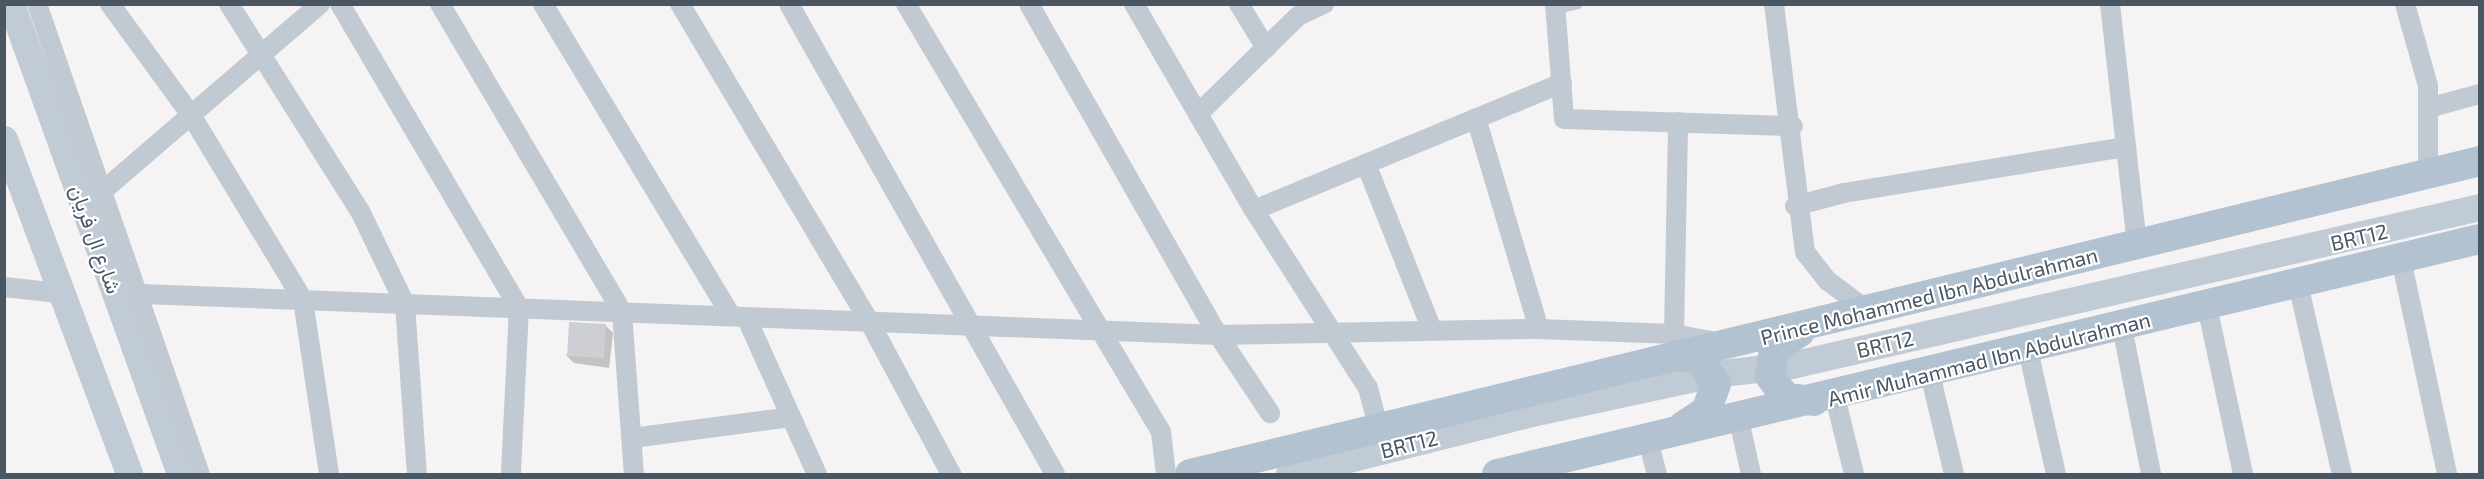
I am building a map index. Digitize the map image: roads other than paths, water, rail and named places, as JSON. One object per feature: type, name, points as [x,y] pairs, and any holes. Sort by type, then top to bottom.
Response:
[{"type":"main road","name":"شارع ال فريان","points":[[11,4],[92,200],[127,294],[180,474]]},
{"type":"main road","points":[[4,139],[59,293],[129,474]]},
{"type":"main road","name":"Prince Mohammed Ibn Abdulrahman","points":[[1190,474],[1379,430],[1676,344],[1728,344],[1806,329],[2480,161]]},
{"type":"main road","name":"BRT12","points":[[1289,474],[1713,374],[1769,368],[2480,207]]},
{"type":"main road","name":"Amir Muhammad Ibn Abdulrahman","points":[[1497,474],[1566,465],[1680,427],[1738,420],[1829,399],[2480,239]]},
{"type":"main road","points":[[1806,329],[1779,342],[1769,368],[1773,385],[1786,398],[1829,399]]},
{"type":"main road","points":[[1676,344],[1700,360],[1713,374],[1713,403],[1680,427]]},
{"type":"street","points":[[38,4],[92,200],[320,4]]},
{"type":"street","points":[[110,4],[191,115],[303,300],[329,474]]},
{"type":"street","points":[[229,4],[263,53],[360,212],[405,304],[417,474]]},
{"type":"street","points":[[340,4],[519,308],[510,474]]},
{"type":"street","points":[[440,4],[622,312],[634,474]]},
{"type":"street","points":[[543,4],[739,316],[791,417],[817,474]]},
{"type":"street","points":[[680,4],[868,321],[951,474]]},
{"type":"street","points":[[789,4],[1055,474]]},
{"type":"street","points":[[906,4],[1161,432],[1166,474]]},
{"type":"street","points":[[1029,4],[1218,335],[1270,413]]},
{"type":"street","points":[[1134,4],[1254,210],[1327,329],[1368,388],[1379,430]]},
{"type":"street","points":[[1239,4],[1266,48]]},
{"type":"street","points":[[1198,114],[1298,16],[1324,4]]},
{"type":"street","points":[[1774,4],[1793,126],[1795,206],[1805,252],[1828,281],[1871,313]]},
{"type":"street","points":[[2110,4],[2137,246]]},
{"type":"street","points":[[2405,4],[2428,86],[2428,175]]},
{"type":"street","points":[[1556,7],[1564,119],[1793,126]]},
{"type":"street","points":[[1254,210],[1562,83]]},
{"type":"street","points":[[2428,108],[2480,94]]},
{"type":"street","points":[[1476,118],[1539,329]]},
{"type":"street","points":[[201,474],[127,294],[1218,335],[1327,329],[1539,329],[1676,344],[1678,122]]},
{"type":"street","points":[[1795,206],[1844,193],[2126,147]]},
{"type":"street","points":[[1366,164],[1432,330]]},
{"type":"street","points":[[2401,259],[2448,474]]},
{"type":"street","points":[[2298,284],[2342,474]]},
{"type":"street","points":[[4,287],[59,293]]},
{"type":"street","points":[[2207,306],[2243,474]]},
{"type":"street","points":[[2122,327],[2151,474]]},
{"type":"street","points":[[2028,350],[2056,474]]},
{"type":"street","points":[[1930,374],[1954,474]]},
{"type":"street","points":[[1829,399],[1854,474]]},
{"type":"street","points":[[632,438],[791,417]]},
{"type":"street","points":[[1738,420],[1751,474]]},
{"type":"street","points":[[1647,437],[1657,474]]},
{"type":"lane","points":[[1556,7],[1577,4]]}]
